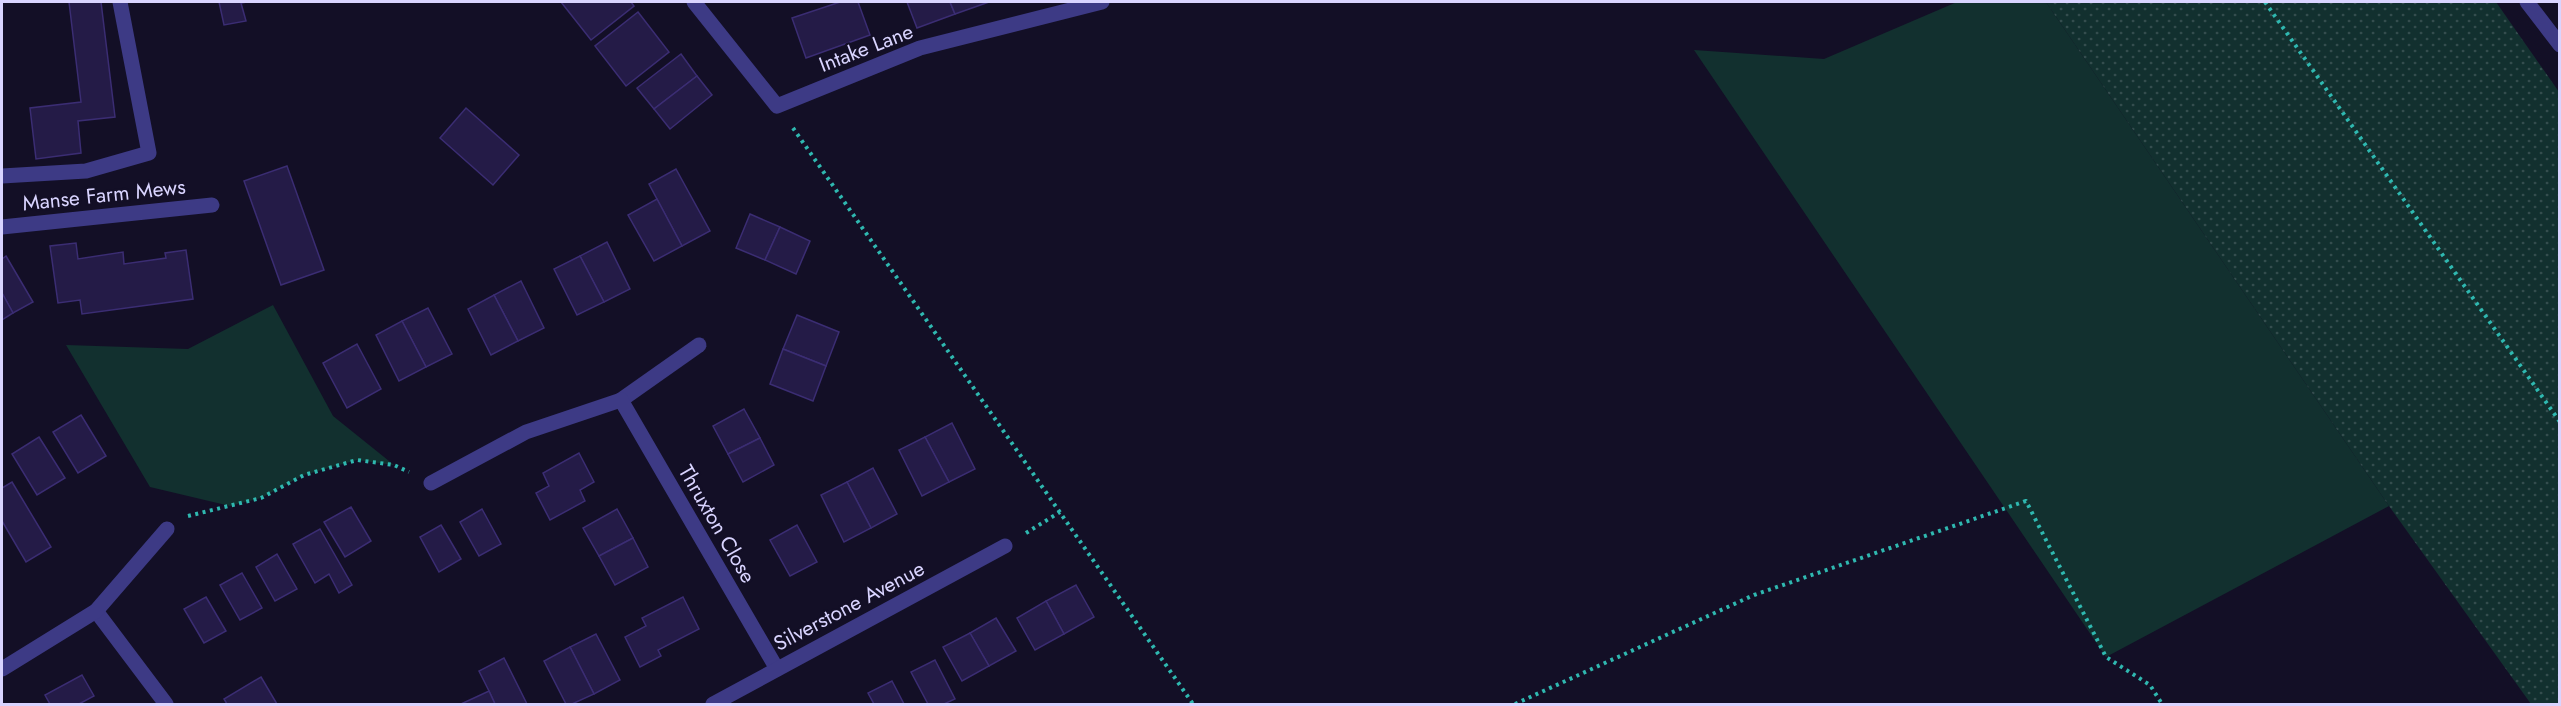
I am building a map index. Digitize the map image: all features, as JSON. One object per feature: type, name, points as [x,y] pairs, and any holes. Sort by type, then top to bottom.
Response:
[{"type":"street","points":[[2,176],[86,171],[149,153],[120,2]]},
{"type":"street","points":[[694,2],[777,106]]},
{"type":"street","name":"Intake Lane","points":[[777,106],[920,48],[1102,2]]},
{"type":"street","points":[[2527,2],[2559,45]]},
{"type":"street","name":"Manse Farm Mews","points":[[2,226],[212,205]]},
{"type":"street","points":[[431,483],[526,432],[621,400],[699,345]]},
{"type":"street","name":"Thruxton Close","points":[[621,400],[777,669]]},
{"type":"street","points":[[2,669],[96,611],[167,529]]},
{"type":"street","name":"Silverstone Avenue","points":[[713,705],[1005,546]]},
{"type":"street","points":[[96,611],[166,705]]},
{"type":"path","points":[[2265,2],[2559,422]]},
{"type":"path","points":[[777,106],[1194,705]]},
{"type":"path","points":[[167,529],[189,515],[261,498],[304,475],[357,460],[394,465],[431,483]]},
{"type":"path","points":[[1515,705],[1754,595],[2026,501],[2106,657],[2150,686],[2162,705]]},
{"type":"path","points":[[1005,546],[1060,512]]},
{"type":"green space","points":[[1957,2],[2046,2],[2389,506],[2106,657],[1694,50],[1824,59]]},
{"type":"green space","points":[[2046,2],[2496,2],[2559,92],[2559,704],[2531,704],[2389,506]]},
{"type":"green space","points":[[273,305],[333,416],[394,465],[357,460],[304,475],[261,498],[230,506],[150,487],[66,345],[188,349]]},
{"type":"building","points":[[69,2],[101,2],[115,117],[78,121],[81,153],[36,159],[30,108],[81,102]]},
{"type":"building","points":[[219,2],[247,2],[241,3],[246,21],[224,25]]},
{"type":"building","points":[[561,2],[631,2],[634,6],[591,40]]},
{"type":"building","points":[[840,2],[858,2],[870,35],[806,58],[792,18]]},
{"type":"building","points":[[907,2],[950,2],[955,14],[917,28]]},
{"type":"building","points":[[950,2],[989,2],[955,14]]},
{"type":"building","points":[[638,12],[669,52],[626,86],[595,46]]},
{"type":"building","points":[[681,54],[697,76],[654,109],[637,88]]},
{"type":"building","points":[[697,76],[712,95],[670,129],[654,109]]},
{"type":"building","points":[[466,108],[519,155],[493,185],[440,138]]},
{"type":"building","points":[[287,166],[324,270],[281,285],[244,181]]},
{"type":"building","points":[[676,169],[710,231],[682,246],[649,184]]},
{"type":"building","points":[[657,199],[682,246],[654,261],[628,215]]},
{"type":"building","points":[[750,214],[780,227],[765,260],[736,248]]},
{"type":"building","points":[[780,227],[810,241],[796,274],[765,260]]},
{"type":"building","points":[[607,242],[630,289],[604,302],[580,256]]},
{"type":"building","points":[[76,243],[78,259],[123,252],[124,264],[166,258],[165,253],[186,250],[193,299],[82,314],[80,300],[58,303],[50,246]]},
{"type":"building","points":[[6,256],[33,302],[13,313],[2,293],[2,259]]},
{"type":"building","points":[[580,256],[604,302],[577,315],[554,269]]},
{"type":"building","points":[[521,281],[544,328],[518,341],[494,295]]},
{"type":"building","points":[[2,293],[13,313],[2,320]]},
{"type":"building","points":[[494,295],[518,341],[491,355],[468,309]]},
{"type":"building","points":[[428,308],[452,354],[426,367],[402,321]]},
{"type":"building","points":[[797,315],[839,332],[826,366],[783,349]]},
{"type":"building","points":[[402,321],[426,367],[399,381],[376,335]]},
{"type":"building","points":[[357,344],[381,389],[347,408],[323,363]]},
{"type":"building","points":[[783,349],[826,366],[813,401],[770,384]]},
{"type":"building","points":[[744,409],[760,438],[728,454],[713,426]]},
{"type":"building","points":[[81,415],[106,456],[78,473],[53,432]]},
{"type":"building","points":[[952,423],[975,469],[949,482],[925,437]]},
{"type":"building","points":[[39,437],[65,478],[37,495],[12,454]]},
{"type":"building","points":[[925,437],[949,482],[922,496],[899,450]]},
{"type":"building","points":[[760,438],[774,465],[743,482],[728,454]]},
{"type":"building","points":[[579,453],[594,482],[580,490],[585,501],[550,520],[536,493],[549,486],[543,473]]},
{"type":"building","points":[[873,468],[897,514],[871,528],[847,482]]},
{"type":"building","points":[[12,482],[51,547],[26,562],[2,521],[2,488]]},
{"type":"building","points":[[847,482],[871,528],[844,542],[821,495]]},
{"type":"building","points":[[351,507],[371,541],[345,557],[324,522]]},
{"type":"building","points":[[482,509],[501,544],[479,556],[460,522]]},
{"type":"building","points":[[617,509],[633,538],[599,556],[583,528]]},
{"type":"building","points":[[441,525],[461,559],[439,572],[420,537]]},
{"type":"building","points":[[797,525],[817,562],[790,576],[770,540]]},
{"type":"building","points":[[320,529],[352,585],[339,593],[329,574],[315,583],[293,544]]},
{"type":"building","points":[[633,538],[648,567],[615,585],[599,556]]},
{"type":"building","points":[[277,554],[297,589],[275,601],[256,567]]},
{"type":"building","points":[[242,573],[262,608],[240,620],[220,585]]},
{"type":"building","points":[[1076,585],[1094,617],[1064,634],[1046,601]]},
{"type":"building","points":[[206,597],[226,631],[204,643],[184,609]]},
{"type":"building","points":[[683,597],[699,629],[658,650],[661,656],[640,667],[625,637],[646,626],[642,618]]},
{"type":"building","points":[[1046,601],[1064,634],[1035,650],[1017,618]]},
{"type":"building","points":[[996,618],[1016,651],[989,666],[970,633]]},
{"type":"building","points":[[970,633],[989,666],[962,681],[943,647]]},
{"type":"building","points":[[596,634],[620,680],[594,694],[570,647]]},
{"type":"building","points":[[570,647],[594,694],[572,704],[566,704],[544,661]]},
{"type":"building","points":[[504,658],[527,704],[495,704],[479,671]]},
{"type":"building","points":[[935,660],[955,699],[944,704],[928,704],[911,672]]},
{"type":"building","points":[[82,675],[94,696],[79,704],[50,704],[45,695]]},
{"type":"building","points":[[261,677],[277,704],[227,704],[224,699]]},
{"type":"building","points":[[892,681],[904,704],[874,704],[868,693]]},
{"type":"building","points":[[489,691],[495,704],[461,704]]}]
